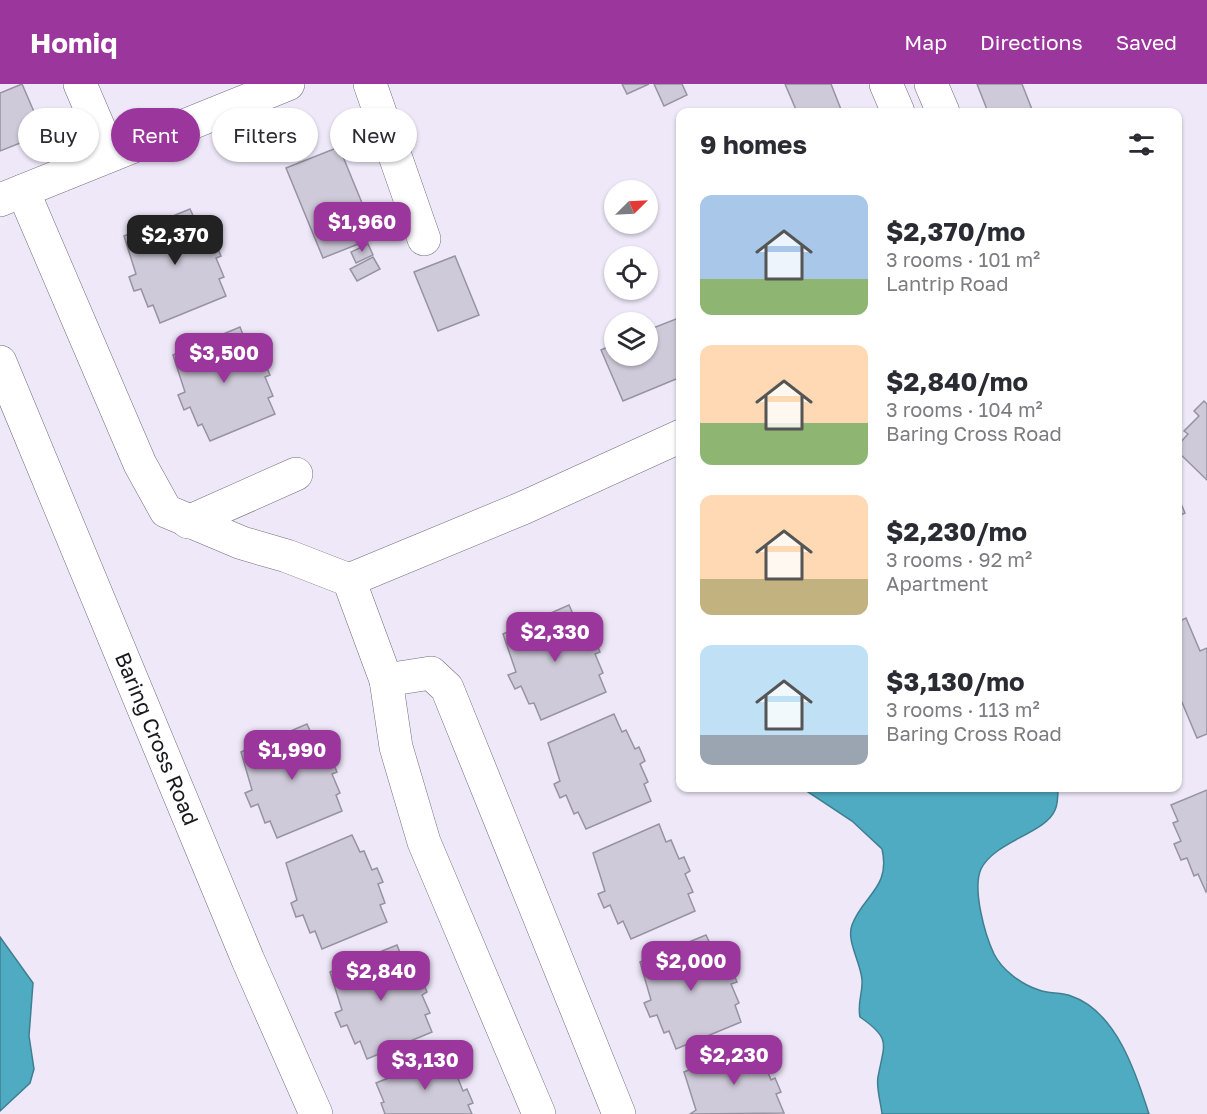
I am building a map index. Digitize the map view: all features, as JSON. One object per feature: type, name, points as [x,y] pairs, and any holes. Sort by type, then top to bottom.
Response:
[{"type":"street","points":[[80,84],[110,154]]},
{"type":"street","points":[[288,84],[12,195],[140,464],[166,511],[188,522],[349,580],[523,508],[676,438]]},
{"type":"street","points":[[370,84],[424,238]]},
{"type":"street","points":[[886,84],[896,108]]},
{"type":"street","points":[[931,84],[941,108]]},
{"type":"street","name":"Baring Cross Road","points":[[0,362],[248,960],[316,1114]]},
{"type":"street","points":[[188,522],[296,474]]},
{"type":"street","points":[[349,580],[386,680],[396,747],[424,842],[539,1114]]},
{"type":"street","points":[[386,680],[431,673],[447,688],[619,1114]]},
{"type":"water","points":[[808,792],[1058,792],[1057,805],[1050,818],[997,851],[981,869],[979,900],[987,936],[994,954],[1013,976],[1039,990],[1071,996],[1087,1004],[1100,1015],[1122,1045],[1138,1080],[1149,1114],[882,1114],[878,1081],[883,1043],[877,1031],[860,1017],[862,980],[852,945],[851,931],[857,915],[879,882],[884,862],[882,849],[852,821]]},
{"type":"water","points":[[0,937],[33,983],[29,1036],[34,1069],[30,1083],[0,1111]]},
{"type":"building","points":[[22,84],[32,108],[18,108],[18,144],[0,151],[0,93]]},
{"type":"building","points":[[622,84],[649,84],[627,94]]},
{"type":"building","points":[[654,84],[682,84],[687,95],[664,106]]},
{"type":"building","points":[[785,84],[831,84],[840,108],[795,108]]},
{"type":"building","points":[[977,84],[1022,84],[1031,108],[986,108]]},
{"type":"building","points":[[330,151],[330,162],[345,162],[376,237],[323,258],[286,168],[301,162],[318,162],[318,155]]},
{"type":"building","points":[[190,209],[198,226],[203,225],[210,244],[215,242],[221,256],[216,258],[224,277],[219,279],[226,296],[160,323],[153,305],[148,307],[141,289],[134,291],[129,277],[136,274],[124,236]]},
{"type":"building","points":[[368,244],[373,255],[356,263],[351,252]]},
{"type":"building","points":[[455,256],[479,315],[438,331],[414,272]]},
{"type":"building","points":[[373,257],[380,269],[357,281],[350,269]]},
{"type":"building","points":[[676,319],[676,379],[623,401],[608,366],[658,366],[658,326]]},
{"type":"building","points":[[240,327],[247,345],[252,343],[260,362],[264,361],[270,375],[265,377],[273,396],[268,398],[275,414],[210,441],[202,424],[198,426],[190,407],[184,410],[178,395],[185,392],[173,355]]},
{"type":"building","points":[[1204,401],[1207,404],[1207,480],[1182,456],[1182,441],[1188,434],[1184,431],[1199,416],[1194,411]]},
{"type":"building","points":[[569,605],[577,623],[581,621],[590,640],[594,638],[600,652],[595,654],[603,673],[599,675],[606,692],[541,720],[534,703],[529,704],[521,686],[515,689],[508,675],[516,672],[503,634]]},
{"type":"building","points":[[1186,618],[1200,651],[1207,648],[1207,734],[1197,738],[1182,702],[1182,620]]},
{"type":"building","points":[[614,714],[622,732],[626,730],[635,749],[639,747],[645,761],[640,764],[648,782],[644,784],[651,801],[586,829],[578,812],[574,814],[566,795],[560,798],[554,784],[560,781],[548,743]]},
{"type":"building","points":[[307,724],[315,742],[319,740],[327,759],[331,758],[337,772],[332,774],[340,793],[336,795],[342,811],[277,838],[270,821],[265,823],[258,804],[251,807],[245,793],[252,790],[241,752]]},
{"type":"building","points":[[1207,790],[1206,892],[1198,874],[1194,876],[1187,858],[1181,860],[1174,844],[1181,841],[1173,823],[1178,821],[1171,805]]},
{"type":"building","points":[[659,824],[666,842],[671,840],[679,859],[684,857],[690,871],[685,874],[693,892],[688,894],[695,911],[631,939],[623,921],[618,924],[610,905],[604,908],[598,894],[605,891],[593,853]]},
{"type":"building","points":[[352,835],[360,852],[364,851],[372,870],[377,868],[383,882],[378,884],[385,903],[380,905],[387,922],[322,949],[315,931],[310,933],[303,915],[296,917],[291,903],[297,900],[286,863]]},
{"type":"building","points":[[706,935],[714,952],[718,950],[726,970],[731,968],[737,982],[731,984],[739,1003],[735,1005],[741,1022],[676,1049],[669,1031],[664,1033],[657,1015],[650,1017],[644,1003],[651,1000],[640,962]]},
{"type":"building","points":[[397,945],[404,963],[409,961],[417,980],[421,978],[427,992],[422,995],[430,1013],[425,1015],[432,1032],[367,1059],[360,1041],[355,1044],[347,1025],[341,1027],[335,1013],[342,1010],[330,972]]},
{"type":"building","points":[[751,1044],[758,1062],[763,1060],[771,1080],[775,1078],[781,1092],[776,1094],[784,1113],[690,1114],[696,1110],[684,1072]]},
{"type":"building","points":[[443,1056],[450,1074],[455,1071],[463,1091],[467,1089],[473,1103],[468,1105],[472,1114],[385,1114],[381,1103],[384,1102],[376,1083]]}]
